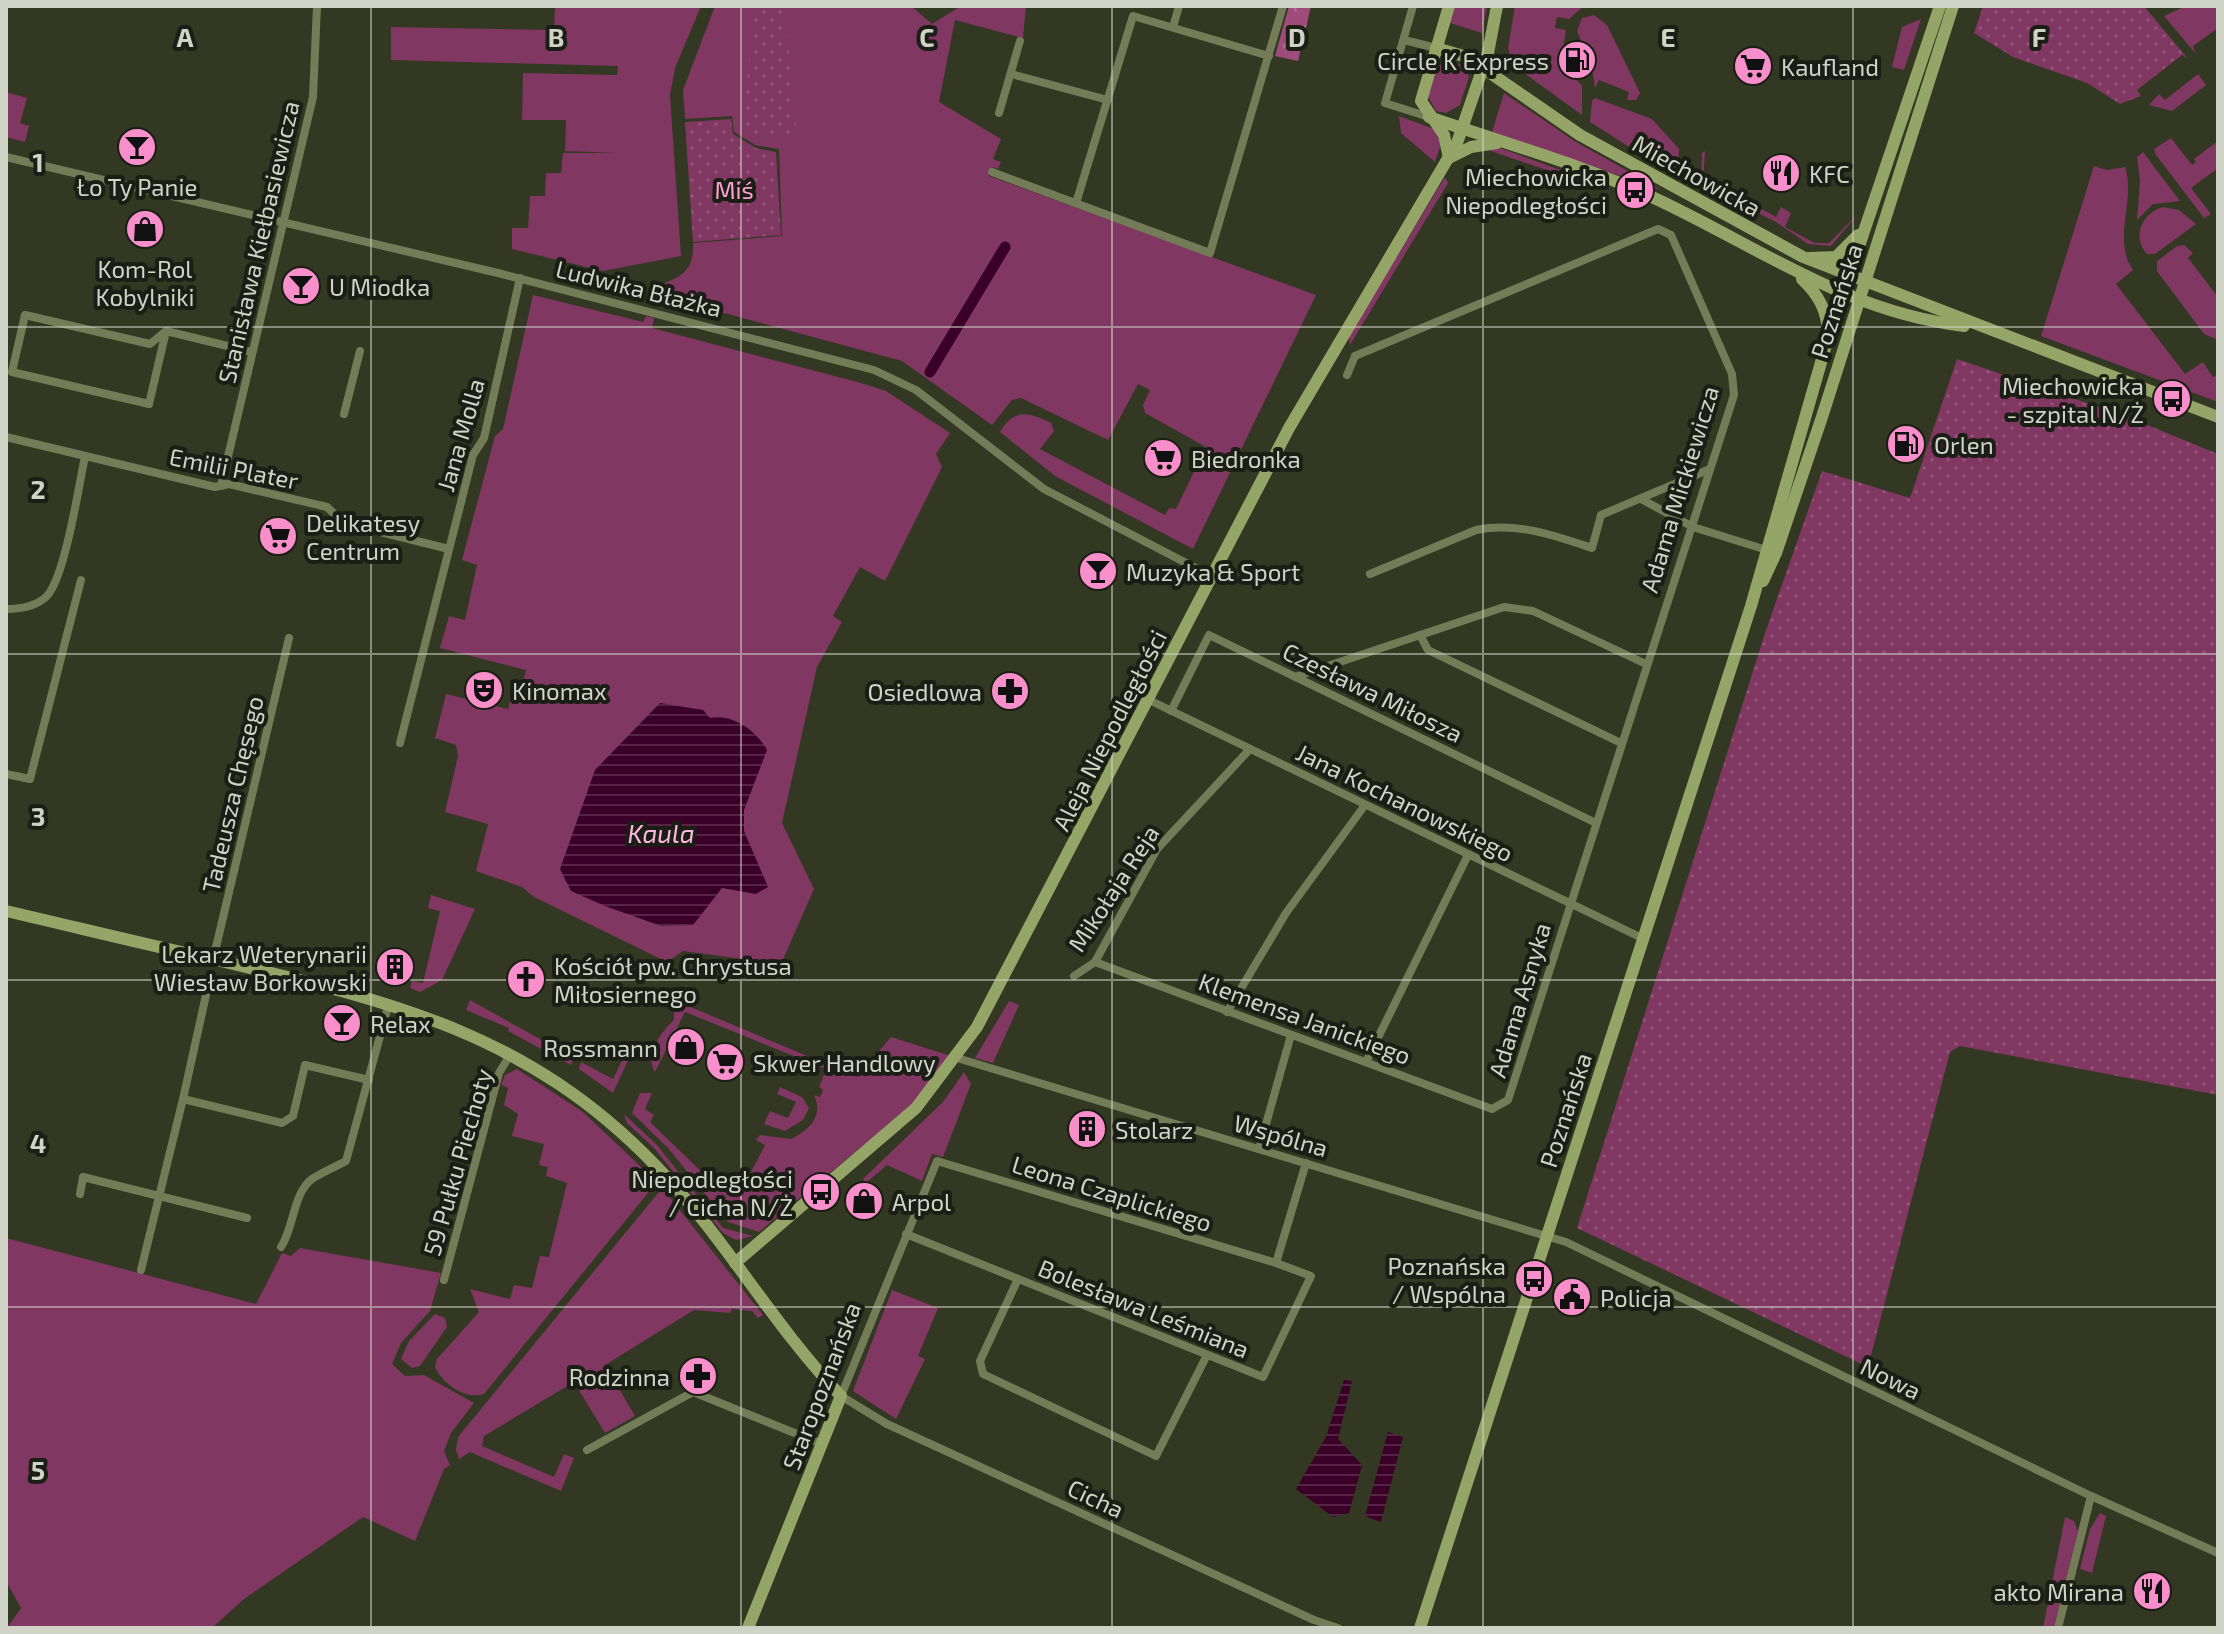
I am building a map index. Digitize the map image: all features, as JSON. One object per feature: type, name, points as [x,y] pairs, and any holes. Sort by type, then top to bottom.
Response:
[{"type":"street","name":"Stanisława Kiełbasiewicza","points":[[221,486],[313,97],[317,6]]},
{"type":"street","points":[[1173,27],[1179,6]]},
{"type":"street","points":[[992,172],[1210,253],[1283,6]]},
{"type":"street","points":[[1413,6],[1385,103],[1429,117]]},
{"type":"street","points":[[1449,6],[1421,101],[1444,135],[1449,158],[1471,147],[1504,143]]},
{"type":"street","name":"Aleja Niepodległości","points":[[735,1263],[892,1131],[957,1058],[996,995],[1337,344],[1449,158],[1463,129],[1484,68],[1497,6]]},
{"type":"street","name":"Poznańska","points":[[1770,552],[1828,338],[1940,6]]},
{"type":"street","name":"Poznańska","points":[[1420,1628],[1751,606],[1865,282],[1953,6]]},
{"type":"street","points":[[1076,203],[1133,16],[1269,56]]},
{"type":"street","name":"Miechowicka","points":[[1404,40],[1467,57],[1580,135],[1803,257],[1847,277],[2218,417]]},
{"type":"street","points":[[999,113],[1020,41]]},
{"type":"street","points":[[1011,74],[1108,100]]},
{"type":"street","name":"Miechowicka","points":[[1429,117],[1652,197],[1858,302],[1932,322],[1980,327]]},
{"type":"street","name":"Ludwika Błażka","points":[[6,157],[520,278],[897,378],[1044,489],[1213,577]]},
{"type":"street","name":"Adama Mickiewicza","points":[[1355,356],[1658,229],[1671,235],[1732,374],[1734,395],[1570,903]]},
{"type":"street","points":[[1803,257],[1836,257],[1863,229]]},
{"type":"street","points":[[1787,268],[1816,292],[1828,320],[1828,338]]},
{"type":"street","name":"Jana Molla","points":[[400,743],[473,455],[484,438],[520,278]]},
{"type":"street","points":[[25,315],[150,344],[166,331],[149,404],[12,372],[25,315]]},
{"type":"street","points":[[166,331],[252,352]]},
{"type":"street","points":[[1337,344],[1355,356],[1347,375]]},
{"type":"street","points":[[344,414],[360,351]]},
{"type":"street","name":"Emilii Plater","points":[[6,437],[215,487],[229,484],[327,507],[344,523],[449,549]]},
{"type":"street","points":[[6,609],[25,609],[47,596],[58,575],[85,456]]},
{"type":"street","points":[[1370,574],[1476,530],[1494,526],[1540,531],[1592,548],[1601,515],[1710,469]]},
{"type":"street","points":[[1641,499],[1693,527],[1770,552]]},
{"type":"street","points":[[6,774],[30,779],[81,580]]},
{"type":"street","points":[[1295,677],[1492,609],[1516,607],[1533,611],[1646,664]]},
{"type":"street","name":"Czesława Miłosza","points":[[1171,711],[1209,635],[1596,823]]},
{"type":"street","points":[[1420,635],[1428,650],[1621,743]]},
{"type":"street","name":"Tadeusza Chęsego","points":[[213,960],[289,638]]},
{"type":"street","name":"Jana Kochanowskiego","points":[[1149,700],[1644,939]]},
{"type":"street","name":"Mikołaja Reja","points":[[1074,976],[1095,962],[1157,849],[1250,749]]},
{"type":"street","points":[[1227,1012],[1286,913],[1365,805]]},
{"type":"street","points":[[1366,1062],[1468,855]]},
{"type":"street","name":"Adama Asnyka","points":[[1501,1104],[1508,1100],[1570,903]]},
{"type":"street","points":[[6,911],[389,1003],[450,1025],[510,1055],[574,1094],[631,1142],[672,1183],[808,1359],[841,1396]]},
{"type":"street","name":"Klemensa Janickiego","points":[[1095,962],[1492,1109],[1501,1104]]},
{"type":"street","points":[[141,1270],[208,986]]},
{"type":"street","points":[[281,1247],[290,1234],[302,1193],[310,1180],[346,1161],[389,1003]]},
{"type":"street","points":[[1259,1149],[1291,1035]]},
{"type":"street","name":"59 Pułku Piechoty","points":[[444,1280],[499,1073],[510,1055]]},
{"type":"street","name":"Wspólna","points":[[957,1058],[1548,1235]]},
{"type":"street","points":[[183,1099],[282,1123],[293,1116],[305,1065],[369,1080]]},
{"type":"street","name":"Staropoznańska","points":[[748,1628],[937,1161]]},
{"type":"street","name":"Leona Czaplickiego","points":[[937,1161],[1311,1276]]},
{"type":"street","points":[[1276,1263],[1306,1163]]},
{"type":"street","points":[[80,1194],[83,1177],[247,1218]]},
{"type":"street","name":"Bolesława Leśmiana","points":[[906,1234],[1263,1377],[1311,1276]]},
{"type":"street","name":"Nowa","points":[[1548,1235],[2091,1496],[2218,1553]]},
{"type":"street","points":[[1018,1279],[980,1361],[983,1374],[1156,1456],[1207,1355]]},
{"type":"street","points":[[587,1450],[693,1392],[822,1444]]},
{"type":"street","name":"Cicha","points":[[841,1396],[887,1424],[1314,1620],[1338,1628]]},
{"type":"street","points":[[2058,1628],[2091,1496]]},
{"type":"green space","points":[[555,6],[701,6],[675,68],[670,95],[681,256],[603,271],[512,249],[512,228],[528,228],[530,196],[545,196],[546,173],[561,173],[563,153],[616,153],[565,151],[566,120],[522,120],[523,73],[617,75],[618,66],[391,60],[391,27],[554,30]]},
{"type":"green space","points":[[715,6],[911,6],[932,24],[961,6],[1026,6],[1023,38],[955,20],[939,102],[1001,139],[993,159],[1001,162],[998,169],[993,167],[989,176],[1316,295],[1193,549],[1055,476],[1000,432],[1011,419],[1022,414],[1051,423],[1054,431],[1040,449],[1165,515],[1169,508],[1176,509],[1206,447],[1145,413],[1143,405],[1150,390],[1138,384],[1108,440],[1021,398],[1012,400],[992,425],[902,361],[654,294],[655,287],[678,277],[688,267],[693,243],[782,236],[779,149],[755,145],[734,132],[732,116],[685,119],[683,90]]},
{"type":"green space","points":[[755,6],[784,6],[797,134],[741,134]]},
{"type":"green space","points":[[1289,6],[1311,6],[1298,61],[1275,56]]},
{"type":"green space","points":[[1455,6],[1487,6],[1482,33],[1450,23]]},
{"type":"green space","points":[[1515,6],[1584,6],[1569,19],[1557,17],[1555,28],[1566,30],[1561,61],[1582,86],[1582,115],[1513,65],[1508,48]]},
{"type":"green space","points":[[1983,6],[2144,6],[2188,59],[2182,55],[2137,90],[2141,96],[2120,104],[2087,83],[2013,57],[1974,33]]},
{"type":"green space","points":[[2186,6],[2218,6],[2218,28],[2193,46],[2196,54],[2164,16]]},
{"type":"green space","points":[[1594,15],[1607,25],[1640,93],[1636,100],[1627,100],[1629,92],[1599,80],[1595,88],[1591,62],[1597,59],[1594,54],[1588,57],[1577,31],[1582,18]]},
{"type":"green space","points":[[1921,19],[1904,70],[1892,67],[1902,27]]},
{"type":"green space","points":[[1450,61],[1464,66],[1469,77],[1460,105],[1446,113],[1436,111],[1428,97],[1438,66]]},
{"type":"green space","points":[[2198,74],[2206,85],[2172,111],[2149,105],[2159,94],[2165,100]]},
{"type":"green space","points":[[6,92],[27,98],[20,123],[29,126],[25,142],[6,137]]},
{"type":"green space","points":[[1504,93],[1576,142],[1662,190],[1492,132]]},
{"type":"green space","points":[[1595,98],[1652,119],[1679,149],[1678,166],[1675,168],[1637,152],[1590,122]]},
{"type":"green space","points":[[1399,116],[1434,129],[1441,144],[1435,162],[1401,133]]},
{"type":"green space","name":"Miś","points":[[731,119],[733,134],[756,148],[776,152],[781,235],[693,242],[685,122]]},
{"type":"green space","points":[[2171,138],[2192,165],[2196,162],[2194,159],[2218,141],[2218,168],[2191,188],[2211,214],[2204,218],[2156,155],[2154,149]]},
{"type":"green space","points":[[1497,147],[1582,178],[1608,191],[1488,150]]},
{"type":"green space","points":[[1705,151],[1703,183],[1731,192],[1776,217],[1781,207],[1791,213],[1785,227],[1815,243],[1829,243],[1858,214],[1831,246],[1808,244],[1776,222],[1704,186],[1701,183],[1702,153]]},
{"type":"green space","points":[[2143,152],[2180,201],[2153,204],[2137,220],[2140,181],[2137,157]]},
{"type":"green space","points":[[2094,166],[2107,170],[2125,167],[2128,180],[2124,246],[2133,270],[2116,284],[2185,374],[2203,362],[2213,377],[2218,375],[2218,402],[2041,336]]},
{"type":"green space","points":[[1445,177],[1448,183],[1350,345],[1349,336]]},
{"type":"green space","points":[[2163,207],[2179,210],[2196,224],[2155,254],[2147,254],[2140,240],[2141,226],[2149,214]]},
{"type":"green space","points":[[2184,245],[2193,253],[2188,258],[2218,297],[2218,340],[2204,334],[2157,271],[2157,261],[2177,246]]},
{"type":"green space","points":[[533,295],[643,322],[646,316],[654,318],[652,328],[886,391],[950,433],[936,454],[942,467],[885,581],[860,567],[833,616],[842,622],[817,667],[782,823],[814,889],[781,964],[683,951],[667,962],[534,897],[522,887],[476,871],[488,824],[445,812],[458,756],[456,745],[435,738],[446,694],[508,709],[514,685],[522,685],[526,670],[440,648],[449,616],[465,620],[477,565],[462,560],[495,436],[503,429]]},
{"type":"green space","points":[[1957,359],[2128,417],[2218,454],[2218,1095],[1960,1046],[1950,1052],[1868,1367],[1577,1228],[1766,630],[1822,471],[1910,498]]},
{"type":"green space","points":[[431,895],[475,909],[442,980],[420,992],[410,988],[412,981],[423,983],[440,911],[428,908]]},
{"type":"green space","points":[[470,1000],[574,1058],[571,1065],[508,1031],[509,1028],[466,1010]]},
{"type":"green space","points":[[674,1000],[857,1077],[891,1037],[951,1056],[919,1099],[759,1232],[728,1222],[668,1148],[632,1113],[640,1093],[652,1093],[645,1109],[654,1115],[650,1122],[707,1177],[712,1172],[717,1180],[739,1179],[739,1172],[750,1174],[765,1145],[756,1140],[760,1135],[791,1139],[813,1122],[817,1109],[814,1095],[820,1097],[823,1090],[819,1087],[826,1069],[685,1012],[655,1072],[653,1051],[659,1037],[674,1020]]},
{"type":"green space","points":[[1009,1001],[1019,1005],[993,1063],[975,1058]]},
{"type":"green space","points":[[632,1040],[636,1043],[613,1093],[579,1069],[581,1062],[613,1079]]},
{"type":"green space","points":[[517,1069],[583,1112],[657,1182],[484,1394],[469,1395],[443,1379],[435,1367],[437,1359],[479,1312],[470,1289],[510,1299],[514,1285],[532,1288],[540,1256],[549,1257],[567,1183],[546,1176],[548,1167],[539,1165],[544,1144],[512,1136],[518,1114],[504,1105],[508,1088],[501,1085],[505,1075]]},
{"type":"green space","points":[[964,1072],[971,1084],[943,1157],[932,1154],[922,1181],[887,1165],[866,1183],[863,1179],[943,1102]]},
{"type":"green space","points":[[780,1087],[802,1097],[809,1108],[803,1120],[785,1131],[764,1124],[770,1111],[788,1118],[796,1102],[777,1094]]},
{"type":"green space","points":[[624,1114],[657,1145],[723,1228],[753,1236],[736,1240],[723,1233],[654,1148],[627,1123]]},
{"type":"green space","points":[[664,1190],[763,1315],[758,1318],[752,1311],[732,1309],[730,1313],[694,1310],[605,1365],[635,1416],[605,1433],[574,1382],[484,1436],[482,1446],[554,1477],[564,1454],[574,1458],[561,1491],[470,1452],[459,1459],[456,1450],[458,1437],[658,1193]]},
{"type":"green space","points":[[6,1238],[256,1304],[282,1253],[291,1256],[300,1248],[441,1273],[430,1311],[401,1343],[392,1364],[405,1376],[424,1375],[474,1403],[451,1433],[444,1451],[450,1465],[444,1469],[415,1541],[363,1517],[244,1599],[212,1628],[7,1628],[21,1608],[6,1581]]},
{"type":"green space","points":[[892,1290],[938,1308],[918,1356],[925,1359],[896,1419],[853,1391]]},
{"type":"green space","points":[[435,1314],[445,1318],[447,1327],[420,1366],[412,1368],[401,1359],[409,1341]]},
{"type":"green space","points":[[2100,1513],[2106,1516],[2092,1573],[2080,1569],[2090,1529]]},
{"type":"green space","points":[[2065,1517],[2074,1521],[2078,1531],[2054,1628],[2043,1628]]},
{"type":"water","name":"Kaula","points":[[660,703],[703,710],[710,718],[735,721],[757,736],[767,750],[744,810],[744,831],[768,887],[756,894],[722,888],[693,925],[661,926],[605,906],[571,891],[560,869],[595,770]]},
{"type":"water","points":[[1344,1380],[1352,1381],[1338,1439],[1362,1465],[1349,1513],[1333,1517],[1296,1489],[1326,1437]]},
{"type":"water","points":[[1388,1432],[1403,1437],[1381,1522],[1365,1516]]},
{"type":"waterway","points":[[930,372],[1005,247]]},
{"type":"place","name":"Circle K Express","points":[[1577,60]]},
{"type":"place","name":"Kaufland","points":[[1753,66]]},
{"type":"place","name":"Ło Ty Panie","points":[[137,147]]},
{"type":"place","name":"KFC","points":[[1781,173]]},
{"type":"place","name":"Miechowicka Niepodległości","points":[[1635,190]]},
{"type":"place","name":"Kom-Rol Kobylniki","points":[[145,229]]},
{"type":"place","name":"U Miodka","points":[[301,286]]},
{"type":"place","name":"Miechowicka - szpital N/Ż","points":[[2172,399]]},
{"type":"place","name":"Orlen","points":[[1906,444]]},
{"type":"place","name":"Biedronka","points":[[1163,458]]},
{"type":"place","name":"Delikatesy Centrum","points":[[278,536]]},
{"type":"place","name":"Muzyka & Sport","points":[[1098,571]]},
{"type":"place","name":"Kinomax","points":[[484,690]]},
{"type":"place","name":"Osiedlowa","points":[[1010,691]]},
{"type":"place","name":"Lekarz Weterynarii Wiesław Borkowski","points":[[395,967]]},
{"type":"place","name":"Kościół pw. Chrystusa Miłosiernego","points":[[526,979]]},
{"type":"place","name":"Relax","points":[[342,1023]]},
{"type":"place","name":"Rossmann","points":[[686,1047]]},
{"type":"place","name":"Skwer Handlowy","points":[[725,1062]]},
{"type":"place","name":"Stolarz","points":[[1087,1129]]},
{"type":"place","name":"Niepodległości / Cicha N/Ż","points":[[821,1192]]},
{"type":"place","name":"Arpol","points":[[864,1201]]},
{"type":"place","name":"Poznańska / Wspólna","points":[[1534,1279]]},
{"type":"place","name":"Policja","points":[[1572,1297]]},
{"type":"place","name":"Rodzinna","points":[[698,1376]]},
{"type":"place","name":"akto Mirana","points":[[2152,1591]]}]
